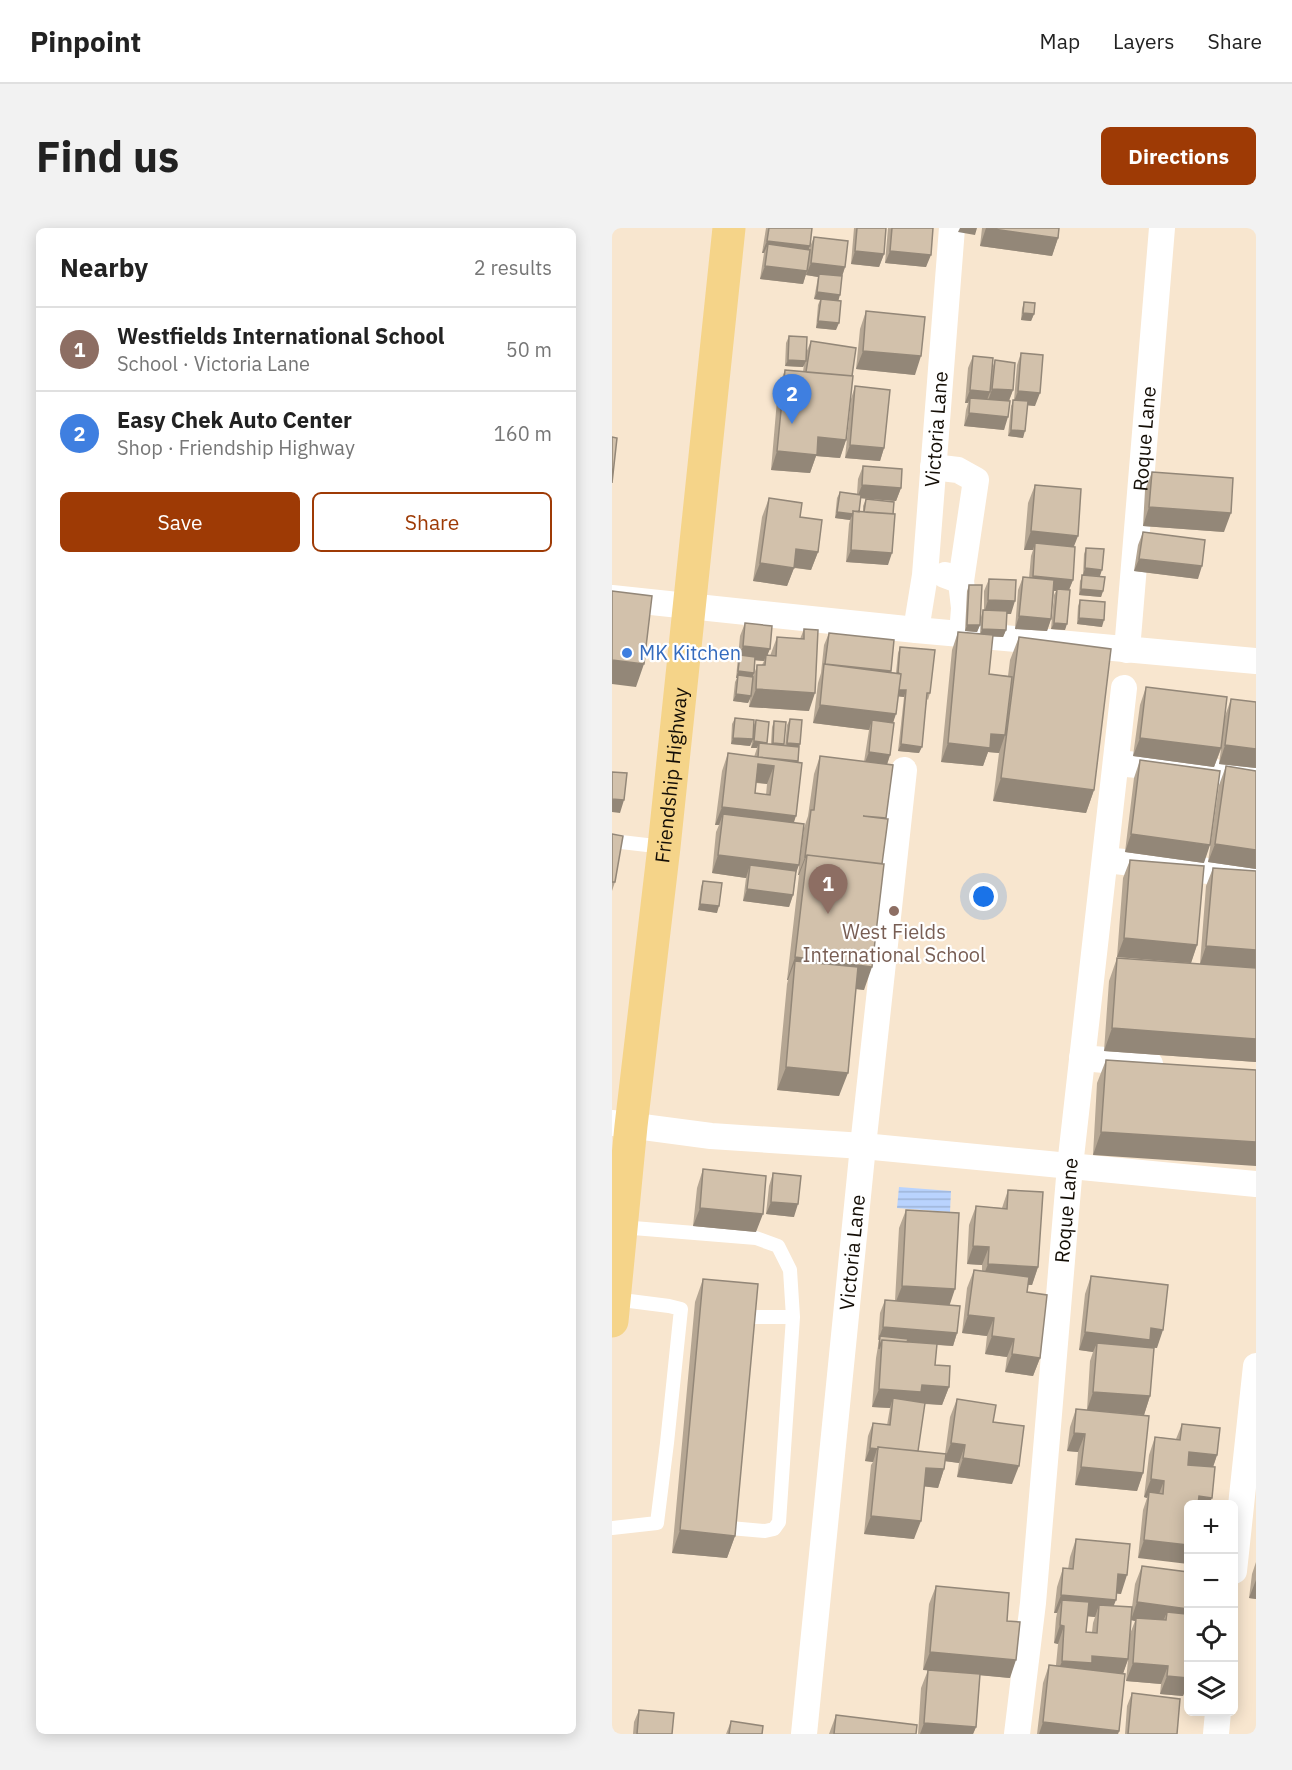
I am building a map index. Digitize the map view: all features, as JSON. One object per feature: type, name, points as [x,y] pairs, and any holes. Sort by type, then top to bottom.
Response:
[{"type":"main road","name":"Friendship Highway","points":[[613,1310],[621,1227],[622,1124],[664,848],[729,228]]},
{"type":"street","name":"Victoria Lane","points":[[916,630],[925,574],[952,228]]},
{"type":"street","name":"Roque Lane","points":[[1127,650],[1162,228]]},
{"type":"street","points":[[933,467],[958,470],[976,480],[962,581],[964,608],[962,634]]},
{"type":"street","points":[[925,574],[946,575],[962,581]]},
{"type":"street","points":[[612,598],[916,630],[1256,660]]},
{"type":"street","name":"Roque Lane","points":[[1017,1734],[1033,1603],[1070,1166],[1082,1058],[1105,958],[1105,860],[1124,688]]},
{"type":"street","points":[[1116,763],[1256,776]]},
{"type":"street","name":"Victoria Lane","points":[[804,1734],[863,1146],[904,770]]},
{"type":"street","points":[[1105,860],[1256,876]]},
{"type":"street","points":[[1082,1058],[1175,1066]]},
{"type":"street","points":[[622,1124],[711,1136],[863,1146],[1256,1184]]},
{"type":"street","points":[[1235,1554],[1256,1366]]},
{"type":"street","points":[[1216,1734],[1218,1716]]},
{"type":"lane","points":[[612,841],[664,848]]},
{"type":"lane","points":[[621,1227],[756,1238],[778,1246],[790,1270],[792,1317],[778,1521],[774,1529],[765,1531],[730,1528]]},
{"type":"lane","points":[[613,1310],[669,1306],[687,1311],[657,1522]]},
{"type":"lane","points":[[750,1317],[792,1317]]},
{"type":"lane","points":[[612,1528],[657,1522],[674,1525]]},
{"type":"water","points":[[899,1187],[951,1191],[950,1212],[897,1208]]},
{"type":"building","points":[[769,228],[812,228],[810,246],[767,241]]},
{"type":"building","points":[[857,228],[886,228],[884,254],[855,251]]},
{"type":"building","points":[[892,228],[933,228],[931,255],[890,251]]},
{"type":"building","points":[[986,228],[1059,228],[1058,238]]},
{"type":"building","points":[[814,237],[848,241],[845,267],[811,263]]},
{"type":"building","points":[[768,244],[810,250],[807,271],[765,266]]},
{"type":"building","points":[[819,274],[842,276],[840,295],[817,292]]},
{"type":"building","points":[[821,299],[841,301],[839,323],[818,321]]},
{"type":"building","points":[[1024,302],[1035,303],[1034,314],[1023,313]]},
{"type":"building","points":[[866,311],[925,317],[921,356],[863,351]]},
{"type":"building","points":[[789,336],[807,337],[806,361],[788,360]]},
{"type":"building","points":[[811,341],[856,348],[852,376],[806,372]]},
{"type":"building","points":[[1021,353],[1043,355],[1040,393],[1018,391]]},
{"type":"building","points":[[973,356],[993,358],[990,392],[970,390]]},
{"type":"building","points":[[995,360],[1015,363],[1013,390],[992,389]]},
{"type":"building","points":[[785,370],[853,376],[846,440],[818,437],[817,455],[777,451]]},
{"type":"building","points":[[855,386],[890,390],[884,448],[850,445]]},
{"type":"building","points":[[970,398],[1010,401],[1008,417],[969,413]]},
{"type":"building","points":[[1013,400],[1028,401],[1025,431],[1011,430]]},
{"type":"building","points":[[612,437],[617,438],[612,483]]},
{"type":"building","points":[[863,466],[902,469],[901,488],[862,485]]},
{"type":"building","points":[[1152,472],[1233,478],[1231,513],[1149,507]]},
{"type":"building","points":[[1035,485],[1081,489],[1078,536],[1031,531]]},
{"type":"building","points":[[840,492],[861,495],[859,512],[853,511],[853,514],[837,512]]},
{"type":"building","points":[[769,498],[802,503],[800,517],[822,520],[818,552],[796,549],[794,568],[760,563]]},
{"type":"building","points":[[866,499],[894,502],[893,514],[864,512]]},
{"type":"building","points":[[853,511],[895,514],[892,553],[851,550]]},
{"type":"building","points":[[1143,532],[1205,540],[1202,566],[1139,559]]},
{"type":"building","points":[[1035,543],[1075,547],[1073,580],[1033,576]]},
{"type":"building","points":[[1086,548],[1104,549],[1102,570],[1085,568]]},
{"type":"building","points":[[1082,575],[1105,577],[1103,591],[1081,589]]},
{"type":"building","points":[[1023,577],[1054,580],[1051,619],[1019,616]]},
{"type":"building","points":[[989,579],[1016,580],[1015,601],[988,600]]},
{"type":"building","points":[[969,585],[982,585],[980,625],[967,625]]},
{"type":"building","points":[[1057,589],[1070,590],[1067,624],[1054,623]]},
{"type":"building","points":[[612,591],[652,596],[644,664],[612,660]]},
{"type":"building","points":[[1080,600],[1105,602],[1104,620],[1079,618]]},
{"type":"building","points":[[983,610],[1007,611],[1006,630],[982,629]]},
{"type":"building","points":[[745,623],[772,626],[770,649],[743,646]]},
{"type":"building","points":[[804,629],[818,630],[815,693],[756,689],[757,665],[765,665],[766,655],[776,656],[777,637],[804,639]]},
{"type":"building","points":[[958,632],[993,635],[989,674],[1012,677],[1005,735],[991,734],[990,748],[948,743]]},
{"type":"building","points":[[829,633],[894,640],[891,671],[825,664]]},
{"type":"building","points":[[1019,637],[1111,649],[1094,790],[1001,778]]},
{"type":"building","points":[[900,647],[935,650],[930,693],[927,693],[922,747],[901,744],[906,690],[899,690]]},
{"type":"building","points":[[740,655],[755,657],[754,673],[738,671]]},
{"type":"building","points":[[824,664],[901,674],[896,714],[820,705]]},
{"type":"building","points":[[738,675],[753,677],[751,696],[736,694]]},
{"type":"building","points":[[1146,687],[1227,697],[1221,748],[1140,738]]},
{"type":"building","points":[[1231,699],[1256,702],[1256,749],[1225,745]]},
{"type":"building","points":[[735,718],[754,720],[753,739],[733,738]]},
{"type":"building","points":[[790,719],[802,720],[800,744],[787,743]]},
{"type":"building","points":[[756,720],[769,722],[767,743],[754,741]]},
{"type":"building","points":[[872,720],[894,723],[890,755],[869,752]]},
{"type":"building","points":[[774,721],[786,722],[784,744],[773,743]]},
{"type":"building","points":[[759,743],[799,747],[798,761],[758,757]]},
{"type":"building","points":[[728,753],[802,763],[796,816],[722,807]],"holes":[[[758,764],[774,766],[770,795],[755,793]]]},
{"type":"building","points":[[820,756],[893,765],[886,818],[863,816],[888,819],[882,864],[807,855],[805,857],[811,810],[814,810]]},
{"type":"building","points":[[1140,760],[1220,771],[1210,845],[1131,834]]},
{"type":"building","points":[[1226,766],[1256,771],[1256,850],[1215,844]]},
{"type":"building","points":[[612,772],[627,773],[624,800],[612,799]]},
{"type":"building","points":[[723,814],[804,824],[799,865],[718,855]]},
{"type":"building","points":[[612,834],[623,836],[615,882],[612,882]]},
{"type":"building","points":[[807,855],[884,864],[872,967],[795,957]]},
{"type":"building","points":[[1130,860],[1204,866],[1197,945],[1124,938]]},
{"type":"building","points":[[750,865],[796,871],[793,895],[747,889]]},
{"type":"building","points":[[1213,868],[1256,871],[1256,950],[1206,946]]},
{"type":"building","points":[[703,881],[722,883],[719,906],[700,904]]},
{"type":"building","points":[[1117,958],[1256,968],[1256,1039],[1112,1028]]},
{"type":"building","points":[[795,961],[858,967],[848,1073],[786,1067]]},
{"type":"building","points":[[1106,1060],[1256,1070],[1256,1142],[1101,1132]]},
{"type":"building","points":[[703,1169],[766,1176],[763,1214],[700,1208]]},
{"type":"building","points":[[773,1173],[801,1176],[798,1204],[771,1202]]},
{"type":"building","points":[[1008,1190],[1043,1192],[1038,1267],[988,1264],[989,1247],[973,1246],[976,1206],[1007,1209]]},
{"type":"building","points":[[906,1210],[959,1213],[955,1289],[902,1286]]},
{"type":"building","points":[[974,1270],[1029,1277],[1027,1292],[1047,1295],[1040,1358],[1012,1354],[1014,1339],[992,1336],[994,1318],[968,1315]]},
{"type":"building","points":[[1091,1276],[1168,1285],[1163,1330],[1151,1328],[1150,1340],[1085,1332]]},
{"type":"building","points":[[703,1279],[758,1284],[735,1536],[680,1530]]},
{"type":"building","points":[[885,1300],[960,1306],[957,1333],[883,1327]]},
{"type":"building","points":[[880,1336],[908,1339],[907,1342],[882,1340],[879,1349]]},
{"type":"building","points":[[882,1340],[937,1344],[935,1365],[950,1366],[949,1387],[922,1385],[921,1392],[879,1389]]},
{"type":"building","points":[[1097,1343],[1154,1348],[1150,1396],[1093,1392]]},
{"type":"building","points":[[893,1398],[925,1403],[918,1451],[870,1448],[873,1423],[890,1425]]},
{"type":"building","points":[[957,1399],[996,1405],[993,1422],[1024,1426],[1019,1466],[963,1458],[965,1445],[951,1443]]},
{"type":"building","points":[[1076,1409],[1149,1416],[1143,1473],[1081,1467],[1085,1434],[1074,1433]]},
{"type":"building","points":[[1182,1424],[1220,1428],[1217,1455],[1189,1452],[1188,1465],[1215,1467],[1212,1498],[1199,1496],[1198,1500],[1184,1500],[1184,1545],[1144,1540],[1149,1492],[1163,1494],[1164,1481],[1151,1479],[1155,1437],[1180,1440]]},
{"type":"building","points":[[878,1447],[946,1454],[944,1469],[926,1468],[921,1521],[871,1516]]},
{"type":"building","points":[[1076,1539],[1130,1544],[1127,1575],[1118,1574],[1116,1600],[1061,1595],[1063,1568],[1073,1569]]},
{"type":"building","points":[[1142,1566],[1184,1571],[1184,1608],[1137,1602]]},
{"type":"building","points":[[936,1586],[1009,1593],[1007,1621],[1020,1622],[1016,1660],[930,1652]]},
{"type":"building","points":[[1062,1600],[1089,1602],[1086,1632],[1097,1633],[1099,1605],[1132,1607],[1128,1659],[1092,1656],[1092,1663],[1062,1661],[1064,1626],[1060,1625]]},
{"type":"building","points":[[1167,1612],[1184,1614],[1184,1678],[1167,1676],[1168,1666],[1133,1663],[1136,1618],[1166,1620]]},
{"type":"building","points":[[1049,1665],[1125,1674],[1119,1731],[1043,1722]]},
{"type":"building","points":[[928,1670],[980,1674],[976,1727],[924,1723]]},
{"type":"building","points":[[1132,1693],[1180,1699],[1177,1734],[1128,1734]]},
{"type":"building","points":[[639,1710],[674,1713],[672,1734],[637,1734]]},
{"type":"building","points":[[836,1715],[917,1725],[916,1734],[834,1734]]},
{"type":"building","points":[[731,1721],[763,1726],[762,1734],[729,1734]]},
{"type":"place","name":"Easy Chek Auto Center","points":[[792,424]]},
{"type":"place","name":"MK Kitchen","points":[[627,653]]},
{"type":"place","name":"West Fields International School","points":[[894,911]]},
{"type":"place","name":"Westfields International School","points":[[828,914]]}]
